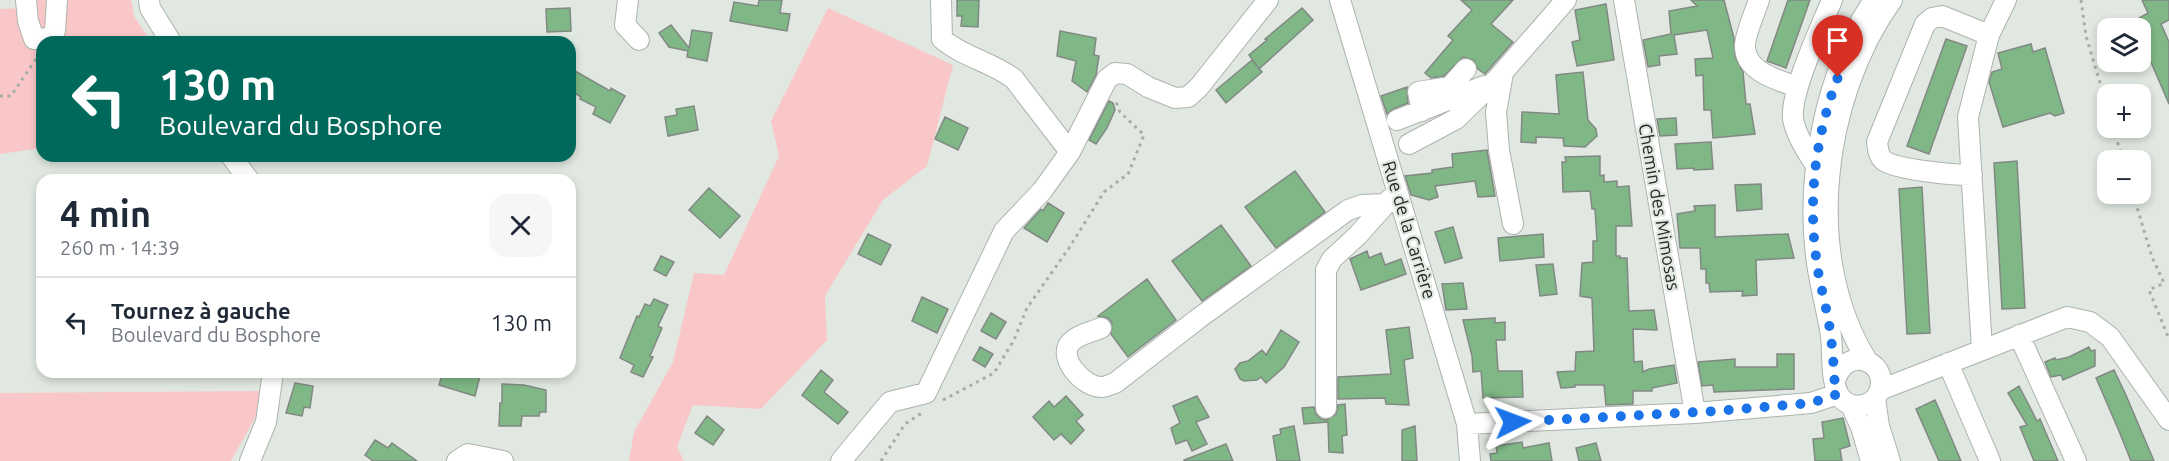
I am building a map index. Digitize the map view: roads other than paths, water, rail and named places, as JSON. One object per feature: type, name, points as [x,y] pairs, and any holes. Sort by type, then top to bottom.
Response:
[{"type":"street","points":[[26,0],[28,21],[34,39],[36,39]]},
{"type":"street","points":[[51,36],[55,31],[57,0]]},
{"type":"street","points":[[149,0],[150,8],[167,36]]},
{"type":"street","points":[[628,0],[625,25],[639,40]]},
{"type":"street","points":[[941,0],[942,39],[951,47],[1005,72],[1014,79],[1070,152]]},
{"type":"street","points":[[841,461],[890,402],[926,393],[1004,231],[1042,191],[1070,152],[1107,79],[1115,73],[1127,74],[1148,87],[1175,98],[1188,97],[1199,87],[1268,0]]},
{"type":"street","name":"Rue de la Carrière","points":[[1340,0],[1392,197],[1467,424],[1470,461]]},
{"type":"street","points":[[1408,144],[1456,119],[1500,76],[1566,0]]},
{"type":"street","name":"Chemin des Mimosas","points":[[1624,0],[1695,413]]},
{"type":"street","points":[[1759,0],[1745,45],[1748,58],[1766,76],[1797,87]]},
{"type":"street","points":[[1815,164],[1802,143],[1793,118],[1797,87],[1832,0]]},
{"type":"street","points":[[1874,0],[1854,34],[1830,99],[1815,164],[1812,213],[1815,248],[1841,393],[1859,406],[1905,379],[2067,316],[2090,322],[2110,337],[2169,420]]},
{"type":"street","points":[[1890,461],[1879,426],[1877,394],[1881,379],[1850,330],[1838,293],[1830,252],[1827,200],[1833,151],[1850,81],[1881,14],[1892,0]]},
{"type":"street","points":[[1982,350],[1968,117],[1989,35],[2006,0]]},
{"type":"street","points":[[1972,175],[1951,175],[1900,166],[1883,160],[1877,142],[1925,24],[1932,18],[1942,16],[1989,35]]},
{"type":"street","points":[[1422,111],[1418,92],[1450,87],[1466,69]]},
{"type":"street","points":[[1397,120],[1500,76]]},
{"type":"street","points":[[1500,76],[1496,112],[1499,150],[1513,224]]},
{"type":"street","points":[[1101,328],[1072,340],[1066,348],[1066,357],[1076,373],[1090,384],[1101,387],[1115,383],[1199,318],[1348,210],[1392,197]]},
{"type":"street","points":[[1326,408],[1326,270],[1332,259],[1358,235],[1392,197]]},
{"type":"street","points":[[2019,335],[2076,461]]},
{"type":"street","points":[[1871,461],[1861,427],[1841,393],[1837,372],[1843,365],[1860,360],[1893,378],[1905,379]]},
{"type":"street","points":[[1948,363],[1990,461]]},
{"type":"street","points":[[250,461],[266,422],[272,378]]},
{"type":"street","points":[[1467,424],[1695,413],[1811,403],[1841,393]]},
{"type":"street","points":[[457,461],[468,454],[503,461]]}]
